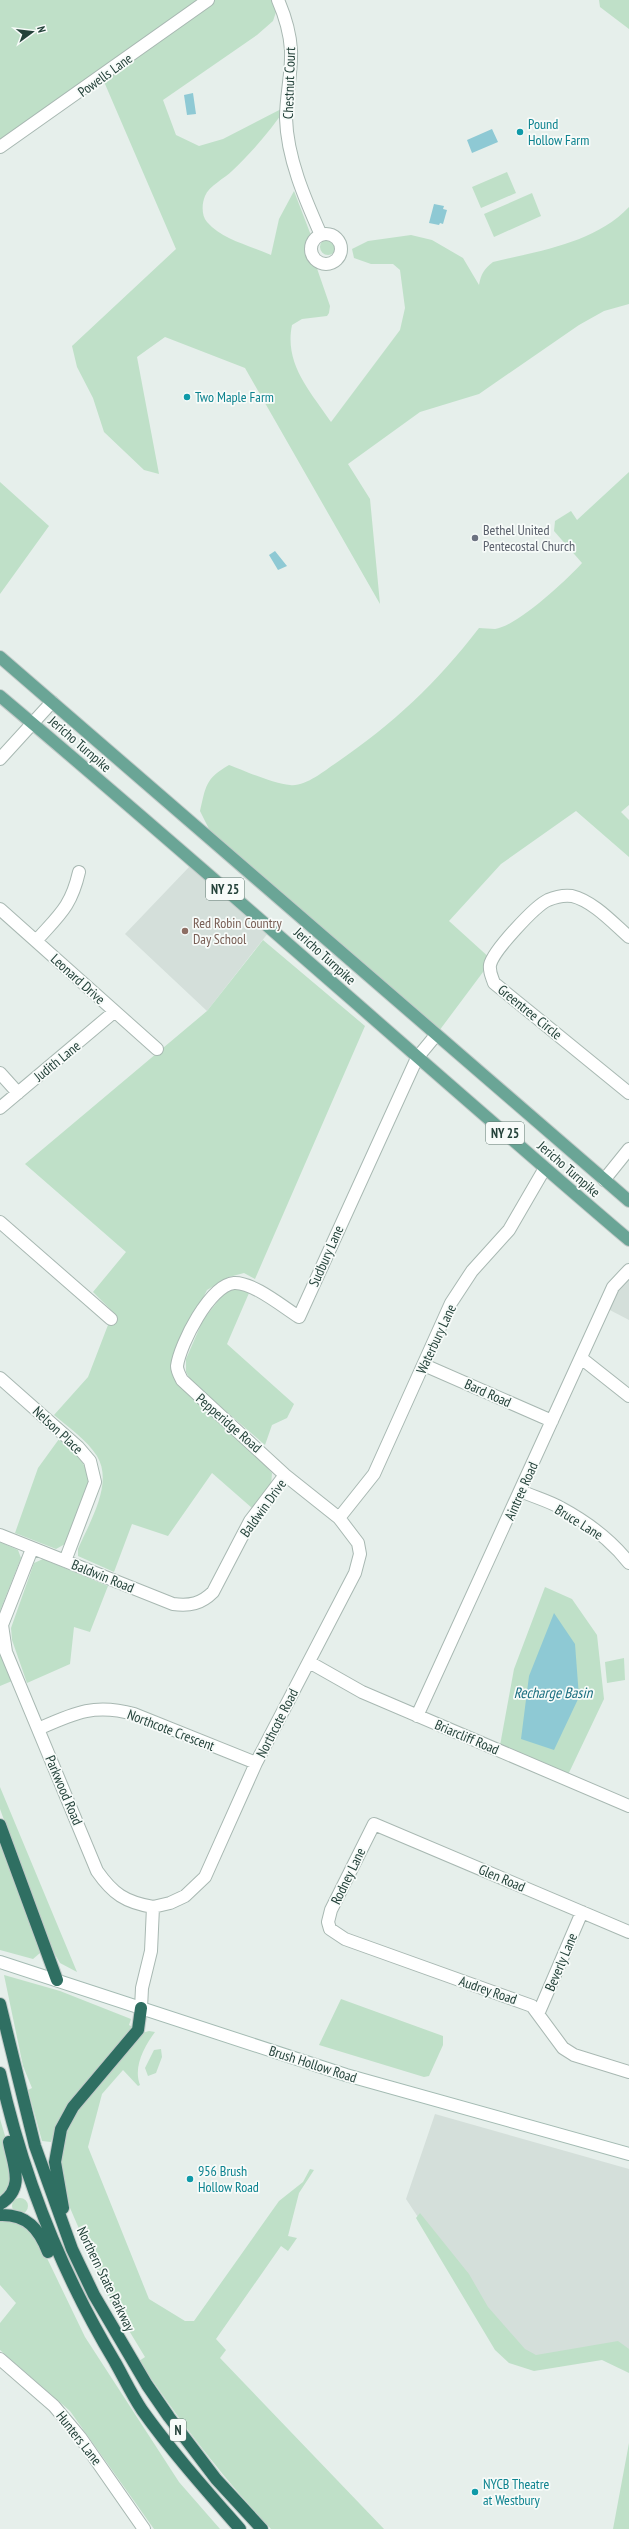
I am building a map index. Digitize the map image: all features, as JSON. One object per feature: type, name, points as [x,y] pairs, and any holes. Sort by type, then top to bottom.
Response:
[{"type":"highway","points":[[0,1825],[57,1980]]},
{"type":"highway","name":"Northern State Parkway","points":[[0,2004],[35,2146],[72,2249],[108,2321],[147,2385],[216,2480],[262,2529]]},
{"type":"highway","points":[[72,2249],[56,2176],[55,2154],[58,2137],[73,2108],[138,2030],[141,2008]]},
{"type":"highway","points":[[0,2074],[10,2145],[17,2174],[12,2193],[0,2204]]},
{"type":"highway","name":"N","points":[[0,2074],[12,2122],[35,2198],[79,2298],[142,2409],[187,2469],[240,2529]]},
{"type":"highway","points":[[0,2215],[18,2217],[37,2229],[50,2255],[79,2298]]},
{"type":"main road","name":"Jericho Turnpike","points":[[0,657],[629,1201]]},
{"type":"main road","name":"Jericho Turnpike","points":[[0,696],[272,929],[417,1058],[629,1240]]},
{"type":"street","name":"Powells Lane","points":[[0,147],[208,0]]},
{"type":"street","name":"Chestnut Court","points":[[278,0],[285,17],[291,51],[286,118],[290,144],[299,179],[321,235]]},
{"type":"street","points":[[0,759],[31,722],[52,702]]},
{"type":"street","points":[[36,941],[69,904],[79,872]]},
{"type":"street","name":"Greentree Circle","points":[[629,937],[584,900],[563,896],[548,900],[524,921],[497,950],[490,964],[490,972],[494,983],[629,1093]]},
{"type":"street","name":"Leonard Drive","points":[[0,909],[157,1049]]},
{"type":"street","name":"Judith Lane","points":[[0,1108],[114,1012]]},
{"type":"street","name":"Sudbury Lane","points":[[177,1368],[181,1353],[204,1308],[215,1293],[223,1287],[234,1283],[251,1287],[299,1317],[417,1058],[436,1035]]},
{"type":"street","points":[[0,1073],[18,1093]]},
{"type":"street","points":[[604,1180],[629,1149]]},
{"type":"street","name":"Waterbury Lane","points":[[339,1518],[374,1474],[452,1303],[464,1282],[509,1230],[545,1168]]},
{"type":"street","points":[[0,1222],[111,1320]]},
{"type":"street","name":"Aintree Road","points":[[417,1716],[613,1287],[629,1270]]},
{"type":"street","points":[[581,1358],[629,1396]]},
{"type":"street","name":"Bard Road","points":[[424,1365],[552,1422]]},
{"type":"street","name":"Pepperidge Road","points":[[177,1368],[182,1380],[197,1396],[254,1444],[285,1475]]},
{"type":"street","name":"Nelson Place","points":[[0,1378],[78,1446],[93,1468],[96,1482],[65,1561]]},
{"type":"street","name":"Baldwin Drive","points":[[206,1598],[213,1592],[250,1522],[285,1475],[339,1518]]},
{"type":"street","name":"Bruce Lane","points":[[521,1491],[561,1508],[592,1527],[616,1546],[629,1563]]},
{"type":"street","name":"Northcote Road","points":[[153,1906],[170,1903],[184,1896],[205,1877],[256,1763],[309,1662],[359,1561],[358,1544],[339,1518]]},
{"type":"street","name":"Baldwin Road","points":[[0,1535],[32,1549],[174,1604],[188,1606],[206,1598]]},
{"type":"street","name":"Parkwood Road","points":[[32,1549],[6,1611],[2,1633],[6,1652],[97,1871],[115,1893],[133,1903],[153,1906]]},
{"type":"street","name":"Briarcliff Road","points":[[309,1662],[362,1692],[629,1806]]},
{"type":"street","name":"Northcote Crescent","points":[[38,1729],[80,1711],[99,1708],[114,1708],[134,1714],[256,1763]]},
{"type":"street","name":"Glen Road","points":[[374,1824],[629,1932]]},
{"type":"street","name":"Rodney Lane","points":[[330,1929],[328,1922],[331,1910],[374,1824]]},
{"type":"street","points":[[141,2008],[142,1988],[151,1951],[153,1906]]},
{"type":"street","name":"Beverly Lane","points":[[539,2012],[582,1912]]},
{"type":"street","name":"Audrey Road","points":[[330,1929],[345,1939],[523,2002],[539,2012],[556,2042],[563,2048],[574,2055],[629,2072]]},
{"type":"street","name":"Brush Hollow Road","points":[[0,1962],[346,2075],[629,2154]]},
{"type":"street","name":"Hunters Lane","points":[[0,2359],[54,2406],[80,2436],[144,2529]]},
{"type":"shaded area","points":[[190,866],[268,933],[207,1011],[125,934]]},
{"type":"shaded area","points":[[629,1270],[629,1320],[604,1307]]},
{"type":"shaded area","points":[[435,2114],[629,2169],[629,2352],[538,2362],[492,2329],[406,2199]]},
{"type":"green space","points":[[0,0],[275,0],[276,12],[273,21],[257,35],[163,100],[176,135],[199,146],[223,139],[287,106],[268,132],[247,156],[207,192],[203,202],[203,213],[207,222],[213,228],[228,238],[271,255],[279,219],[294,191],[312,238],[312,254],[330,306],[327,316],[302,319],[292,325],[292,352],[295,365],[307,388],[331,422],[400,330],[405,308],[400,270],[393,264],[371,264],[354,258],[352,249],[368,241],[411,235],[432,240],[463,258],[479,285],[483,272],[493,262],[566,244],[600,229],[629,207],[629,304],[604,311],[579,325],[479,394],[420,412],[348,464],[370,499],[380,604],[245,368],[165,337],[137,357],[159,474],[144,470],[104,432],[93,398],[77,367],[72,346],[176,249],[102,77],[0,147]]},
{"type":"green space","points":[[599,0],[629,0],[629,29],[600,7]]},
{"type":"green space","points":[[507,172],[516,193],[481,208],[472,187]]},
{"type":"green space","points":[[532,193],[541,216],[494,237],[484,214]]},
{"type":"green space","points":[[328,239],[335,244],[336,247],[331,254],[328,255],[321,250],[320,247],[325,240]]},
{"type":"green space","points":[[629,472],[629,805],[621,812],[629,820],[629,857],[576,811],[501,864],[449,921],[492,960],[436,1035],[217,845],[200,811],[205,789],[215,775],[229,765],[283,784],[302,784],[320,774],[357,748],[413,702],[447,667],[479,628],[495,629],[515,620],[541,602],[575,571],[582,563],[554,531],[555,521],[571,511],[577,520]]},
{"type":"green space","points":[[0,482],[49,526],[0,594]]},
{"type":"green space","points":[[263,940],[365,1026],[255,1279],[244,1273],[229,1277],[207,1290],[172,1360],[272,1473],[271,1486],[252,1508],[212,1473],[168,1536],[132,1524],[114,1572],[78,1556],[78,1549],[98,1503],[103,1479],[102,1467],[93,1450],[77,1434],[54,1415],[88,1377],[108,1325],[116,1315],[93,1292],[126,1252],[25,1164],[207,1011]]},
{"type":"green space","points":[[235,1288],[242,1289],[249,1293],[227,1344],[294,1404],[287,1418],[272,1425],[265,1445],[191,1381],[186,1372],[186,1359],[203,1320],[226,1291]]},
{"type":"green space","points":[[59,1439],[82,1461],[89,1480],[65,1544],[56,1549],[15,1533],[38,1468]]},
{"type":"green space","points":[[0,1542],[18,1550],[21,1558],[0,1611]]},
{"type":"green space","points":[[43,1559],[108,1586],[90,1632],[74,1627],[70,1664],[27,1683],[12,1640],[11,1628],[34,1563]]},
{"type":"green space","points":[[545,1587],[572,1599],[597,1635],[604,1699],[566,1779],[499,1751],[514,1669]]},
{"type":"green space","points":[[0,1651],[12,1681],[0,1686]]},
{"type":"green space","points":[[624,1658],[625,1680],[607,1683],[605,1662]]},
{"type":"green space","points":[[0,1787],[77,1972],[60,1963],[50,1946],[0,1809]]},
{"type":"green space","points":[[0,1838],[40,1945],[40,1953],[33,1959],[0,1950]]},
{"type":"green space","points":[[4,1975],[60,1991],[131,2019],[129,2025],[133,2027],[76,2096],[66,2111],[51,2142],[42,2141],[28,2090],[32,2088],[23,2066]]},
{"type":"green space","points":[[341,1999],[443,2036],[443,2045],[429,2076],[424,2077],[319,2045]]},
{"type":"green space","points":[[149,2031],[155,2032],[147,2044],[139,2064],[138,2078],[140,2085],[138,2086],[123,2070],[102,2094],[88,2147],[149,2299],[185,2321],[194,2321],[279,2201],[303,2182],[310,2169],[314,2170],[299,2193],[288,2236],[297,2238],[288,2251],[281,2246],[216,2339],[226,2350],[220,2358],[384,2529],[271,2529],[218,2469],[170,2405],[139,2361],[145,2357],[125,2324],[118,2319],[64,2194],[60,2167],[64,2138],[75,2114],[142,2033]]},
{"type":"green space","points":[[161,2049],[162,2057],[156,2073],[148,2076],[145,2068],[154,2050]]},
{"type":"green space","points":[[0,2119],[12,2159],[11,2186],[0,2198]]},
{"type":"green space","points":[[20,2198],[26,2200],[28,2206],[26,2212],[20,2214],[14,2212],[12,2206],[14,2200]]},
{"type":"green space","points":[[420,2213],[469,2274],[488,2307],[525,2349],[536,2355],[618,2341],[629,2349],[629,2373],[602,2360],[534,2371],[509,2363],[495,2350],[416,2218]]},
{"type":"green space","points":[[0,2219],[32,2227],[85,2337],[179,2482],[220,2529],[154,2529],[70,2411],[0,2350],[0,2323],[16,2303],[0,2285]]},
{"type":"green space","points":[[629,2443],[629,2529],[613,2529]]},
{"type":"water","points":[[193,93],[196,114],[187,115],[184,95]]},
{"type":"water","points":[[492,129],[498,142],[472,153],[467,140]]},
{"type":"water","points":[[434,204],[444,206],[443,209],[447,210],[443,224],[440,223],[439,225],[429,223]]},
{"type":"water","points":[[275,551],[287,566],[278,570],[269,555]]},
{"type":"water","name":"Recharge Basin","points":[[554,1613],[575,1644],[579,1697],[554,1750],[521,1739],[529,1676]]},
{"type":"place","name":"Pound Hollow Farm","points":[[520,132]]},
{"type":"place","name":"Two Maple Farm","points":[[187,397]]},
{"type":"place","name":"Bethel United Pentecostal Church","points":[[475,538]]},
{"type":"place","name":"Red Robin Country Day School","points":[[185,931]]},
{"type":"place","name":"956 Brush Hollow Road","points":[[190,2179]]},
{"type":"place","name":"NYCB Theatre at Westbury","points":[[475,2492]]}]
